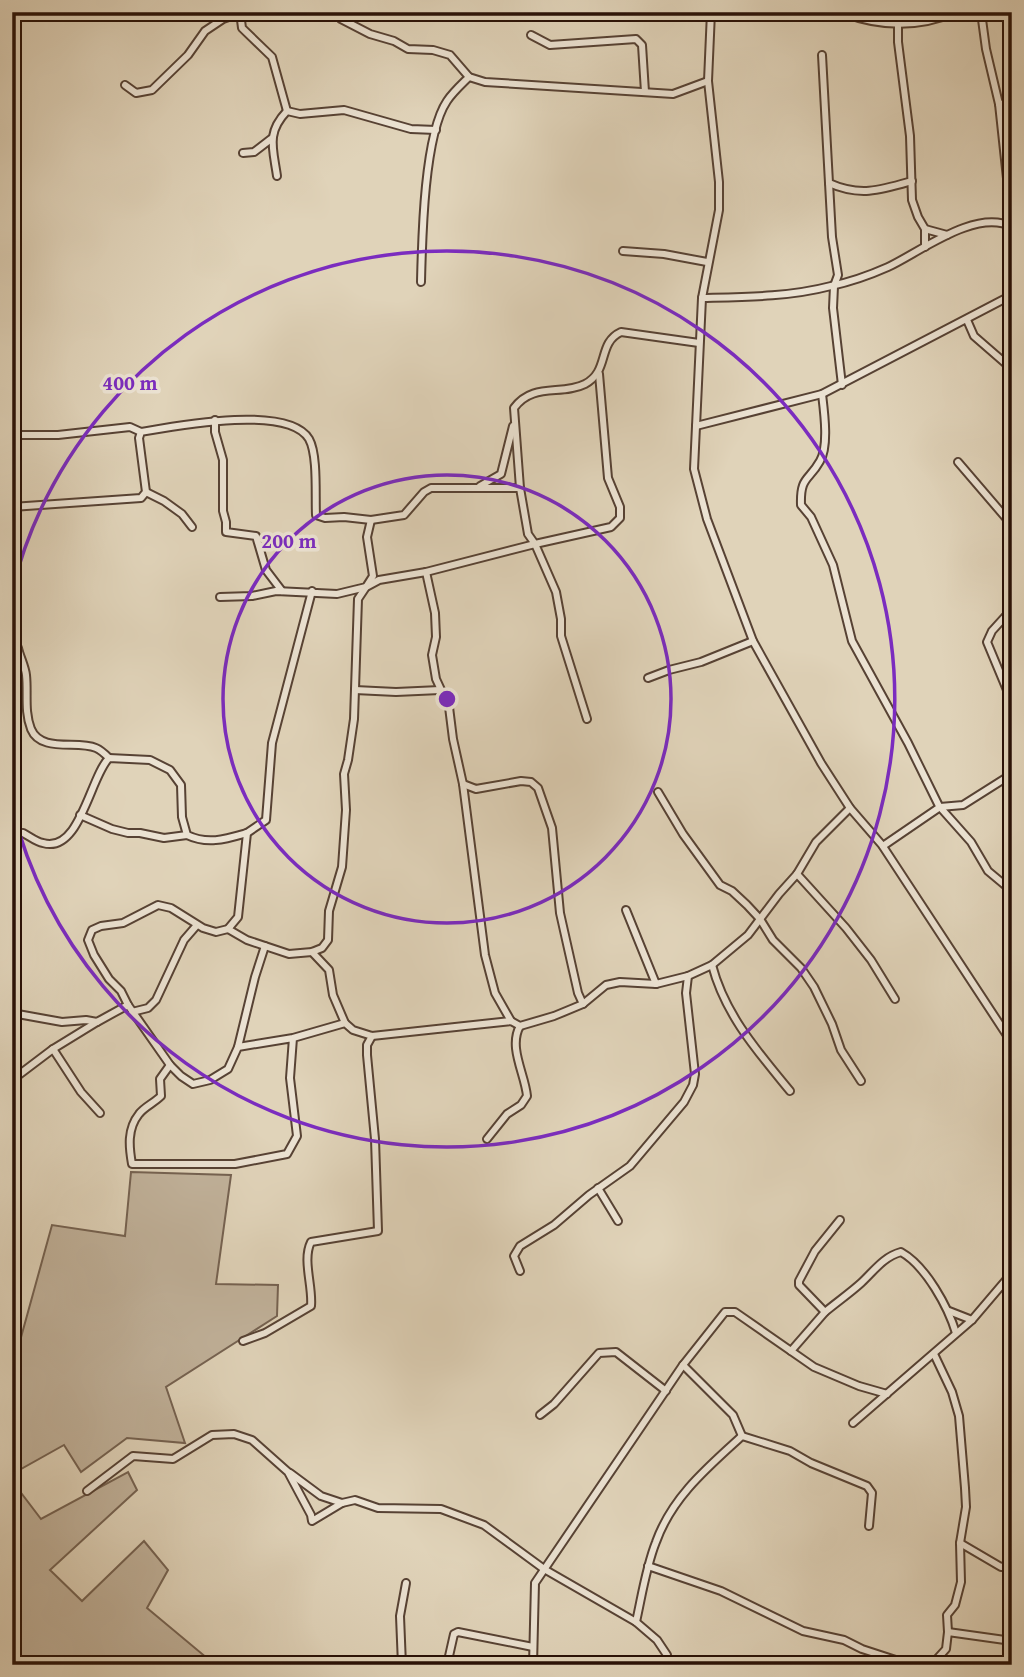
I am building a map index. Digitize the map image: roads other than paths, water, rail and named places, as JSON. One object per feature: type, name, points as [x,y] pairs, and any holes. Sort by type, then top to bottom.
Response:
[{"type":"street","points":[[336,12],[341,19],[370,34],[394,41],[408,49],[433,50],[450,55],[469,76],[485,82],[673,94],[708,81]]},
{"type":"street","points":[[710,12],[708,81],[719,182],[719,210],[707,262],[699,343],[694,470],[704,507],[725,571],[754,641],[821,763],[850,808],[883,846],[1012,1043]]},
{"type":"street","points":[[844,13],[857,18],[898,24],[935,21],[955,12]]},
{"type":"street","points":[[702,298],[756,296],[834,286],[886,267],[947,235],[976,224],[992,221],[1012,226],[999,104],[986,49],[982,12]]},
{"type":"street","points":[[125,85],[136,93],[152,90],[188,55],[205,31],[223,19],[240,13],[242,28],[272,57],[287,111]]},
{"type":"street","points":[[898,24],[911,135],[912,200],[925,229],[925,247]]},
{"type":"street","points":[[531,35],[550,45],[636,39],[642,45],[645,92]]},
{"type":"street","points":[[822,55],[832,237],[838,275],[832,308],[842,385]]},
{"type":"street","points":[[421,282],[423,220],[436,131],[446,102],[469,76]]},
{"type":"street","points":[[999,104],[1012,103]]},
{"type":"street","points":[[287,111],[300,114],[344,110],[411,129],[436,131]]},
{"type":"street","points":[[277,176],[271,139],[276,122],[287,111]]},
{"type":"street","points":[[243,153],[254,152],[271,139]]},
{"type":"street","points":[[829,183],[847,191],[877,191],[912,181]]},
{"type":"street","points":[[925,229],[947,235]]},
{"type":"street","points":[[623,251],[664,254],[707,262]]},
{"type":"street","points":[[696,426],[822,394],[1012,295]]},
{"type":"street","points":[[967,320],[974,336],[1012,369]]},
{"type":"street","points":[[220,597],[282,591],[337,594],[366,587],[379,580],[426,572],[611,527],[620,518],[620,507],[608,478],[598,374],[604,353],[613,336],[621,332],[699,343]]},
{"type":"street","points":[[587,719],[561,636],[556,592],[528,534],[520,488],[514,408],[521,399],[533,393],[583,385],[598,374]]},
{"type":"street","points":[[822,394],[825,424],[822,458],[803,482],[801,505],[811,517],[834,565],[852,641],[940,807],[971,842],[988,871],[1012,891]]},
{"type":"street","points":[[12,435],[58,435],[131,427],[141,432],[225,418],[298,428],[309,439],[313,453],[316,515],[325,518],[372,520],[404,515],[424,492],[431,488],[520,488]]},
{"type":"street","points":[[215,420],[215,432],[223,460],[223,511],[226,532],[256,536],[266,570],[282,591]]},
{"type":"street","points":[[480,486],[501,474],[508,455],[514,421]]},
{"type":"street","points":[[12,507],[141,498],[145,492],[139,438],[141,432]]},
{"type":"street","points":[[958,462],[1012,525]]},
{"type":"street","points":[[145,492],[182,514],[192,527]]},
{"type":"street","points":[[229,929],[247,940],[289,954],[312,952],[322,948],[328,940],[329,911],[342,867],[346,810],[344,774],[354,719],[358,599],[373,576],[367,537],[372,520]]},
{"type":"street","points":[[426,572],[435,613],[436,637],[432,655],[436,679],[449,708],[463,785],[485,955],[495,993],[511,1021],[520,1026]]},
{"type":"street","points":[[80,815],[112,830],[164,838],[187,835],[200,841],[219,841],[247,833],[266,820],[272,743],[312,591]]},
{"type":"street","points":[[1012,610],[992,631],[988,642],[1012,702]]},
{"type":"street","points":[[648,678],[701,662],[754,641]]},
{"type":"street","points":[[18,648],[26,674],[27,714],[38,740],[52,744],[79,744],[98,748],[109,758],[150,760],[170,770],[181,785],[182,817],[187,835]]},
{"type":"street","points":[[355,690],[440,690]]},
{"type":"street","points":[[1012,712],[1007,730],[1012,737]]},
{"type":"street","points":[[23,833],[43,844],[59,844],[67,839],[102,765],[109,758]]},
{"type":"street","points":[[883,846],[940,807],[963,805],[1012,774]]},
{"type":"street","points":[[463,785],[476,789],[521,781],[531,782],[538,788],[552,828],[559,913],[583,1004]]},
{"type":"street","points":[[658,792],[683,834],[720,885],[732,891],[760,919],[773,940],[791,957],[814,987],[841,1050],[861,1081]]},
{"type":"street","points":[[487,1139],[507,1114],[521,1105],[527,1096],[515,1045],[520,1026],[583,1004],[606,985],[620,982],[656,984],[688,976],[712,965],[748,935],[797,874],[816,842],[850,808]]},
{"type":"street","points":[[247,833],[238,916],[229,929],[216,932],[197,925],[172,908],[158,905],[123,923],[92,930],[88,940],[109,979],[121,991],[132,1012],[170,1065],[193,1084],[210,1080],[228,1069],[238,1047],[265,946]]},
{"type":"street","points":[[797,874],[854,939],[895,999]]},
{"type":"street","points":[[626,910],[656,984]]},
{"type":"street","points":[[132,1012],[148,1008],[156,1000],[184,940],[197,925]]},
{"type":"street","points":[[312,952],[329,970],[333,995],[345,1023],[353,1030],[372,1036],[511,1021]]},
{"type":"street","points":[[712,965],[721,995],[733,1017],[790,1091]]},
{"type":"street","points":[[520,1270],[514,1256],[520,1246],[554,1225],[598,1188],[630,1166],[684,1101],[693,1085],[695,1074],[686,993],[688,976]]},
{"type":"street","points":[[12,1080],[53,1049],[128,1005]]},
{"type":"street","points":[[12,1013],[62,1022],[97,1022]]},
{"type":"street","points":[[238,1047],[293,1038],[345,1023]]},
{"type":"street","points":[[243,1341],[265,1333],[311,1306],[307,1249],[311,1242],[378,1231],[375,1139],[366,1055],[372,1036]]},
{"type":"street","points":[[170,1065],[160,1079],[160,1096],[139,1113],[131,1129],[128,1143],[132,1164],[235,1164],[287,1154],[297,1136],[290,1078],[293,1038]]},
{"type":"street","points":[[53,1049],[81,1092],[100,1113]]},
{"type":"street","points":[[598,1188],[618,1221]]},
{"type":"street","points":[[825,1312],[799,1285],[799,1281],[815,1251],[840,1220]]},
{"type":"street","points":[[790,1351],[825,1312],[880,1264],[901,1252],[918,1266],[949,1311],[956,1333]]},
{"type":"street","points":[[853,1423],[972,1320],[1012,1273]]},
{"type":"street","points":[[949,1311],[972,1320]]},
{"type":"street","points":[[533,1665],[535,1583],[683,1365],[725,1312],[735,1312],[814,1367],[859,1387],[887,1394]]},
{"type":"street","points":[[540,1415],[554,1404],[599,1353],[616,1352],[666,1391]]},
{"type":"street","points":[[934,1354],[952,1392],[962,1438],[966,1507],[960,1543],[961,1582],[955,1605],[947,1615],[946,1649],[935,1665]]},
{"type":"street","points":[[683,1365],[733,1415],[741,1436]]},
{"type":"street","points":[[87,1491],[133,1456],[173,1459],[212,1435],[234,1434],[252,1440],[288,1472],[321,1496],[342,1503]]},
{"type":"street","points":[[741,1436],[789,1451],[867,1486],[872,1493],[869,1526]]},
{"type":"street","points":[[636,1622],[656,1540],[671,1510],[698,1475],[741,1436]]},
{"type":"street","points":[[288,1472],[311,1514],[312,1521],[342,1503],[355,1500],[378,1508],[441,1509],[484,1525],[544,1569],[636,1622],[657,1640],[667,1655],[665,1665]]},
{"type":"street","points":[[960,1543],[1001,1567],[1012,1564]]},
{"type":"street","points":[[648,1566],[721,1591],[803,1631],[844,1640],[862,1649],[911,1665]]},
{"type":"street","points":[[402,1665],[400,1616],[405,1583]]},
{"type":"street","points":[[447,1665],[454,1634],[458,1632],[533,1647]]},
{"type":"street","points":[[948,1632],[1012,1641]]},
{"type":"street","points":[[302,1665],[310,1661],[353,1665]]}]
